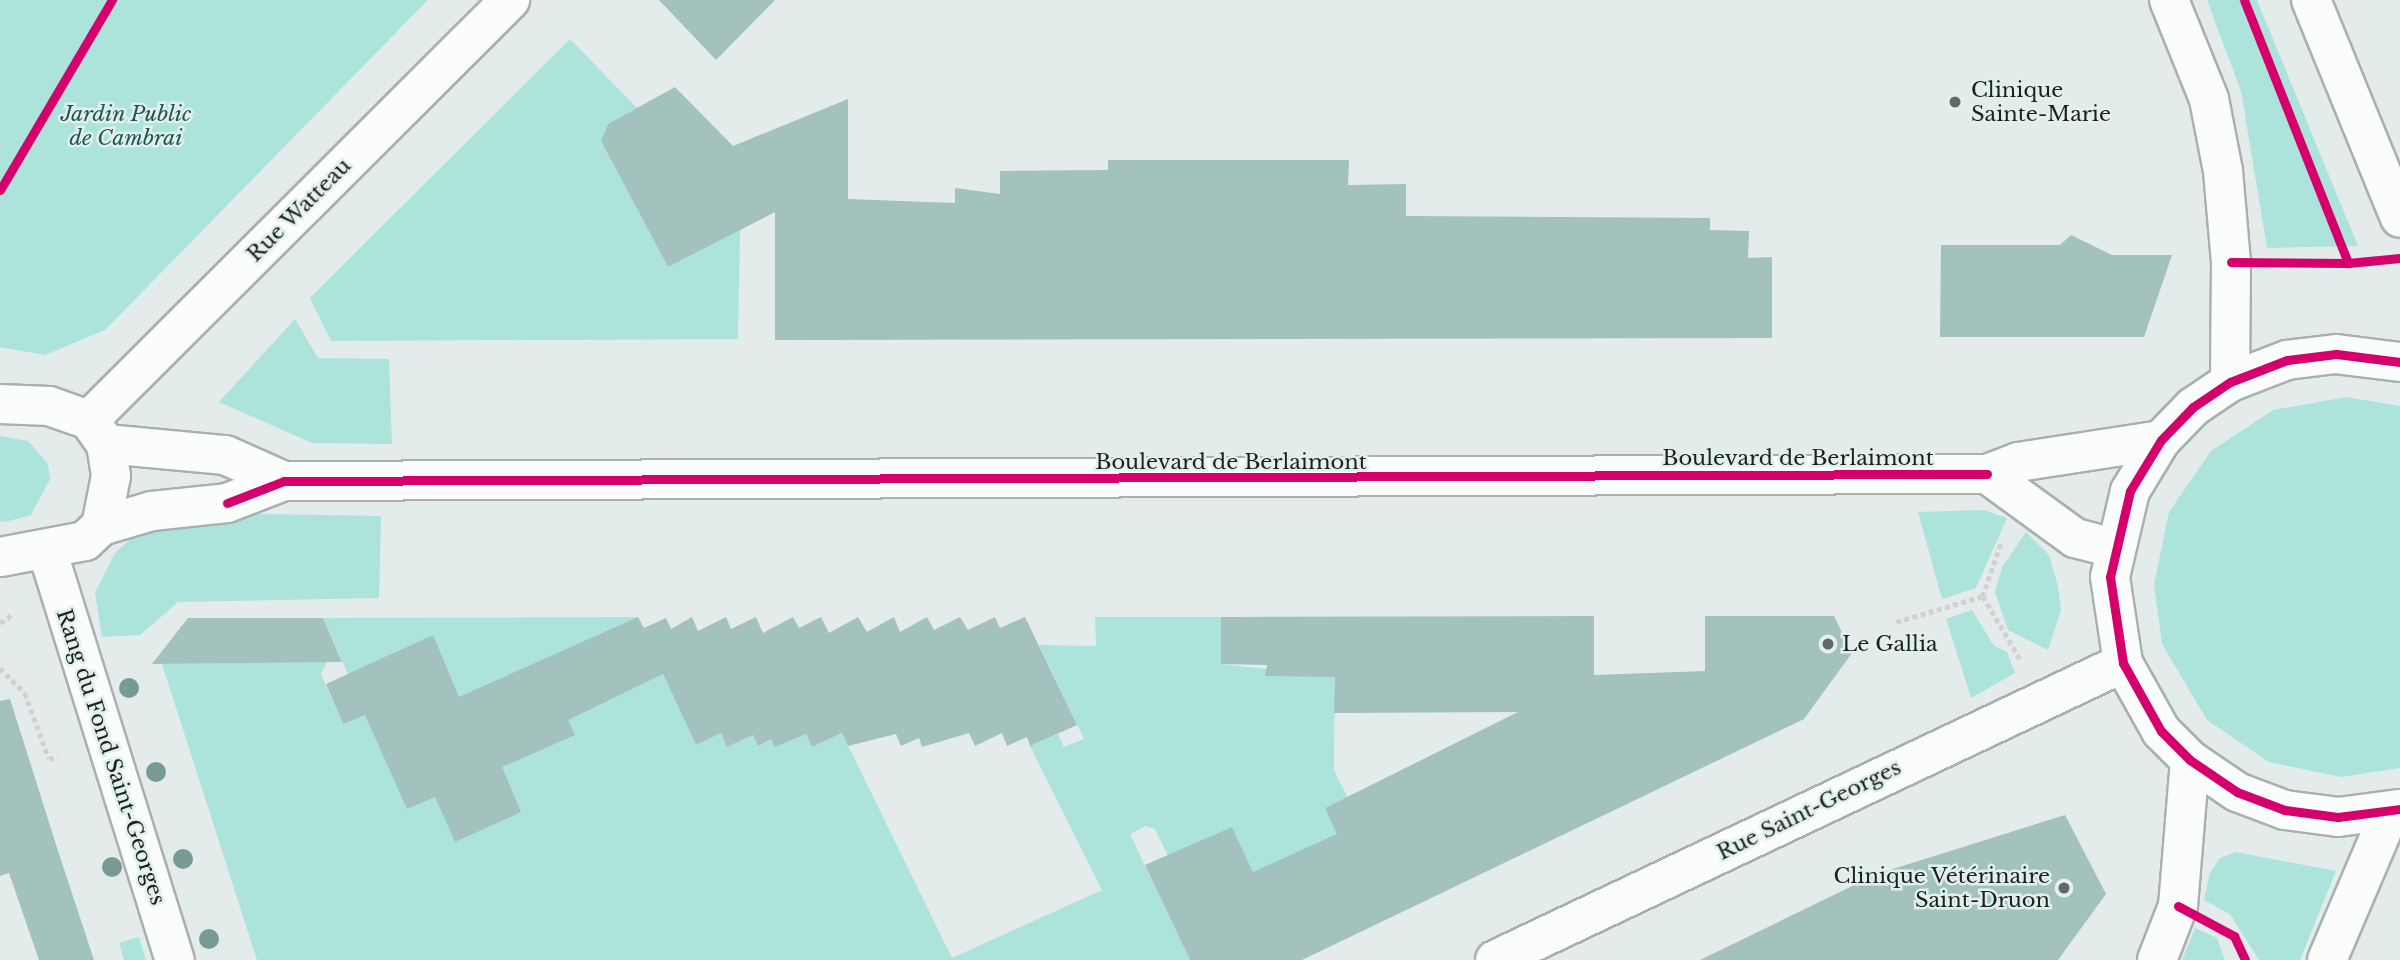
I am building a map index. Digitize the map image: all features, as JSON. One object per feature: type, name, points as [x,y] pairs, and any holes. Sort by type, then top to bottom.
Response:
[{"type":"street","name":"Rue Watteau","points":[[97,432],[510,0]]},
{"type":"street","points":[[2169,0],[2209,99],[2223,171],[2231,262],[2230,382]]},
{"type":"street","points":[[2311,0],[2400,218]]},
{"type":"street","points":[[2395,810],[2338,817],[2285,810],[2237,792],[2190,760],[2161,731],[2123,663],[2111,607],[2114,548],[2130,492],[2161,440],[2230,382],[2311,356],[2400,362]]},
{"type":"street","name":"Boulevard de Berlaimont","points":[[0,404],[49,406],[97,432],[225,455],[284,481]]},
{"type":"street","points":[[97,432],[111,477],[101,526]]},
{"type":"street","name":"Boulevard de Berlaimont","points":[[0,557],[48,553],[85,541],[101,526],[152,510],[227,503],[284,481],[1987,474],[2018,462],[2161,440]]},
{"type":"street","points":[[1987,474],[2016,498],[2075,538],[2114,548]]},
{"type":"street","name":"Rang du Fond Saint-Georges","points":[[48,553],[175,960]]},
{"type":"street","name":"Rue Saint-Georges","points":[[1495,960],[2123,663]]},
{"type":"street","points":[[2157,960],[2178,906],[2190,760]]},
{"type":"street","points":[[2328,960],[2395,810]]},
{"type":"path","points":[[0,190],[112,0]]},
{"type":"path","points":[[2016,498],[1983,596],[2043,699]]},
{"type":"path","points":[[1896,622],[1983,596]]},
{"type":"green space","name":"Jardin Public de Cambrai","points":[[0,0],[428,0],[105,330],[45,355],[0,347]]},
{"type":"green space","points":[[2207,0],[2257,0],[2358,246],[2267,248],[2241,91]]},
{"type":"green space","points":[[570,39],[637,108],[608,124],[601,141],[668,267],[740,230],[738,339],[331,341],[310,298]]},
{"type":"green space","points":[[295,319],[318,358],[389,359],[392,444],[312,443],[219,402]]},
{"type":"green space","points":[[2346,397],[2400,406],[2400,768],[2341,777],[2269,762],[2207,720],[2162,644],[2154,585],[2169,512],[2211,451],[2273,410]]},
{"type":"green space","points":[[0,436],[28,441],[48,464],[50,479],[31,515],[5,522],[0,521]]},
{"type":"green space","points":[[1984,510],[2007,518],[1976,588],[1942,599],[1918,512]]},
{"type":"green space","points":[[208,513],[381,516],[379,598],[178,602],[140,635],[102,637],[95,593],[115,553],[137,533]]},
{"type":"green space","points":[[2026,532],[2049,555],[2058,586],[2061,610],[2048,650],[2008,630],[1995,592],[2002,567]]},
{"type":"green space","points":[[1972,610],[1994,646],[2007,652],[2015,673],[1971,698],[1946,619]]},
{"type":"green space","points":[[638,617],[623,693],[663,674],[696,745],[721,733],[727,747],[753,735],[758,746],[771,739],[775,747],[806,734],[812,747],[842,733],[952,958],[1102,890],[1030,746],[1058,734],[1064,747],[1084,739],[1039,645],[1096,646],[1095,617],[1221,617],[1221,664],[1335,677],[1334,770],[1347,797],[1325,808],[1345,841],[1253,872],[1232,827],[1179,879],[1155,829],[1145,826],[1130,834],[1190,960],[257,960],[162,664],[327,662],[321,674],[343,724],[366,714],[323,618]]},
{"type":"green space","points":[[2236,852],[2336,871],[2300,960],[2259,960],[2230,914],[2204,900],[2210,873],[2220,858]]},
{"type":"green space","points":[[2195,928],[2217,938],[2225,960],[2182,960]]},
{"type":"green space","points":[[139,937],[146,960],[124,960],[119,943]]},
{"type":"building","points":[[659,0],[775,0],[716,60]]},
{"type":"building","points":[[675,87],[733,146],[848,99],[848,199],[955,203],[955,188],[1000,194],[1000,171],[1108,170],[1108,160],[1349,160],[1348,185],[1406,184],[1406,216],[1710,218],[1710,230],[1749,231],[1748,258],[1772,257],[1772,338],[775,340],[775,212],[668,267],[601,141],[608,124]]},
{"type":"building","points":[[2071,235],[2112,255],[2172,255],[2144,337],[1940,337],[1941,245],[2060,245]]},
{"type":"building","points":[[1594,616],[1594,675],[1705,671],[1705,616],[1834,616],[1852,653],[1804,719],[1302,960],[1190,960],[1145,865],[1232,827],[1253,872],[1337,834],[1325,808],[1518,712],[1334,713],[1335,677],[1265,676],[1267,665],[1221,664],[1221,617]]},
{"type":"building","points":[[638,617],[644,628],[666,618],[671,629],[692,617],[698,631],[726,617],[731,629],[756,617],[763,633],[793,617],[799,628],[821,617],[829,633],[858,617],[867,632],[894,617],[900,632],[927,617],[934,630],[960,617],[968,630],[995,617],[1000,628],[1025,617],[1077,725],[1030,746],[1027,737],[1007,746],[1002,733],[975,746],[969,733],[922,747],[919,738],[901,746],[896,734],[848,746],[842,733],[812,747],[806,734],[775,747],[771,739],[758,746],[753,735],[727,747],[721,733],[696,745],[663,674],[568,720],[575,735],[502,767],[521,812],[455,842],[435,797],[407,809],[365,715],[343,724],[326,684],[433,635],[459,697]]},
{"type":"building","points":[[188,618],[323,618],[342,662],[152,664]]},
{"type":"building","points":[[10,699],[94,960],[39,960],[9,873],[0,876],[0,701]]},
{"type":"building","points":[[2065,815],[2106,894],[2058,960],[1700,960],[1877,874]]},
{"type":"cycle path","points":[[0,190],[112,0]]},
{"type":"cycle path","points":[[2244,0],[2348,263],[2400,258]]},
{"type":"cycle path","points":[[2231,262],[2348,263]]},
{"type":"cycle path","points":[[2400,362],[2336,354],[2287,360],[2230,382],[2193,407],[2161,440],[2130,491],[2110,577],[2123,663],[2161,731],[2190,760],[2237,792],[2285,810],[2338,817],[2400,809]]},
{"type":"cycle path","points":[[227,503],[284,481],[1987,474]]},
{"type":"cycle path","points":[[2178,906],[2234,936],[2245,960]]},
{"type":"place","name":"Clinique Sainte-Marie","points":[[1955,102]]},
{"type":"place","name":"Le Gallia","points":[[1828,644]]},
{"type":"place","name":"Clinique Vétérinaire Saint-Druon","points":[[2064,888]]}]
